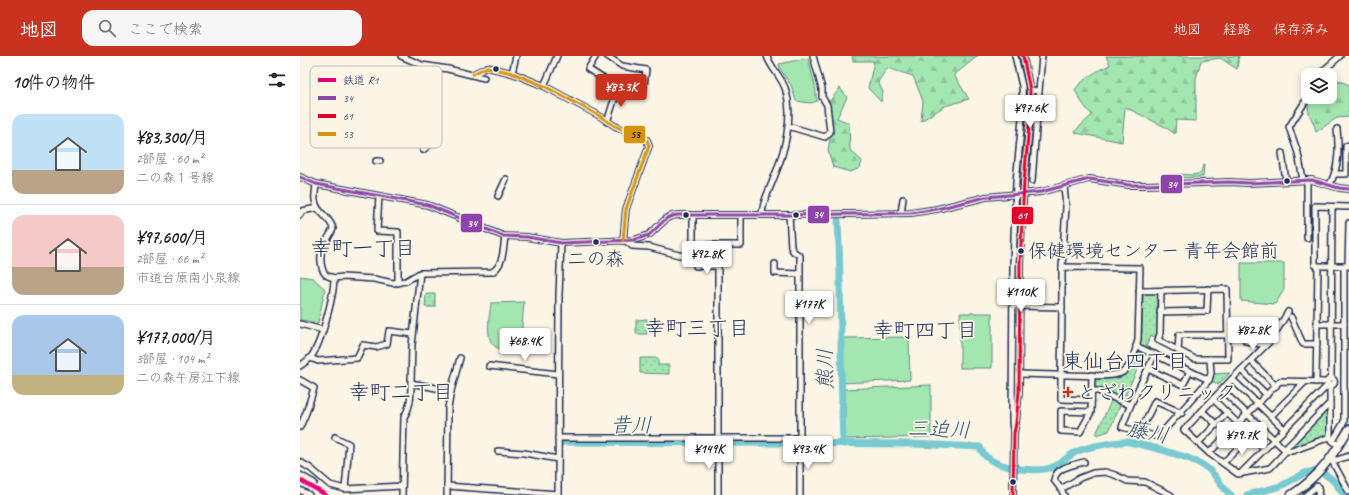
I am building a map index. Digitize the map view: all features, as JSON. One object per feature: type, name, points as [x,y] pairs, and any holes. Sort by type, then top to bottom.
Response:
[{"type":"main road","points":[[1293,495],[1313,478],[1331,459],[1349,429]]},
{"type":"street","points":[[401,56],[428,66]]},
{"type":"street","points":[[512,73],[516,56]]},
{"type":"street","points":[[544,86],[557,56]]},
{"type":"street","points":[[596,56],[588,69],[618,88],[643,93],[646,70],[622,66],[606,56]]},
{"type":"street","points":[[762,215],[763,206],[779,167],[790,116],[786,89],[781,78],[769,62],[767,56]]},
{"type":"street","points":[[788,126],[825,137],[830,132],[827,105],[822,97],[822,89],[813,56]]},
{"type":"street","points":[[1013,495],[1014,433],[1012,422],[1012,306],[1016,194],[1023,103],[1022,86],[1016,56]]},
{"type":"street","points":[[1014,433],[1019,374],[1019,306],[1024,194],[1030,114],[1030,90],[1023,56]]},
{"type":"street","points":[[1032,181],[1042,56]]},
{"type":"street","points":[[1326,68],[1340,56]]},
{"type":"street","points":[[473,74],[487,67],[512,73],[544,86],[598,115],[607,122],[647,140],[649,146],[626,209],[624,241]]},
{"type":"street","points":[[442,69],[473,74],[484,78]]},
{"type":"street","points":[[607,122],[618,88]]},
{"type":"street","points":[[1030,90],[1040,91]]},
{"type":"street","points":[[1304,104],[1289,127],[1305,180],[1307,238]]},
{"type":"street","points":[[1330,184],[1335,174],[1339,147],[1338,129]]},
{"type":"street","points":[[1335,174],[1346,174],[1346,146],[1349,145]]},
{"type":"street","points":[[1282,153],[1286,181]]},
{"type":"street","points":[[300,177],[316,184],[434,207],[505,237],[527,237],[561,243],[624,241],[641,238],[649,235],[667,218],[672,216],[901,213],[937,209],[986,197],[1041,192],[1089,179],[1130,185],[1249,183],[1315,180],[1339,188],[1349,189]]},
{"type":"street","points":[[498,196],[506,179]]},
{"type":"street","points":[[316,184],[314,200],[317,208],[333,227],[321,254],[322,267],[327,276],[334,278],[366,278],[388,283],[406,281],[420,273],[492,272],[502,260],[505,237]]},
{"type":"street","points":[[1064,186],[1066,207],[1062,267],[1061,399],[1091,400]]},
{"type":"street","points":[[379,196],[377,231],[398,232],[398,282]]},
{"type":"street","points":[[901,213],[903,200]]},
{"type":"street","points":[[1316,382],[1318,266],[1315,265],[1315,206],[1349,207]]},
{"type":"street","points":[[1332,206],[1329,383],[1331,439],[1339,446]]},
{"type":"street","points":[[300,215],[302,212],[317,208]]},
{"type":"street","points":[[693,215],[693,245],[741,245],[741,215]]},
{"type":"street","points":[[789,215],[791,247],[793,251],[800,256],[800,495]]},
{"type":"street","points":[[1222,390],[1285,450],[1292,451],[1331,439],[1344,422],[1349,223]]},
{"type":"street","points":[[624,241],[632,246],[649,247],[679,255],[714,256],[718,258],[718,495]]},
{"type":"street","points":[[447,486],[558,495],[558,374],[561,243]]},
{"type":"street","points":[[775,264],[775,273],[800,274]]},
{"type":"street","points":[[696,266],[718,266]]},
{"type":"street","points":[[1318,266],[1347,266]]},
{"type":"street","points":[[1019,374],[1118,375],[1128,366],[1138,339],[1140,268],[1062,267]]},
{"type":"street","points":[[402,495],[404,416],[409,409],[411,400],[413,334],[420,273]]},
{"type":"street","points":[[300,366],[310,358],[323,330],[333,293],[334,278]]},
{"type":"street","points":[[1160,312],[1207,311],[1208,289]]},
{"type":"street","points":[[1139,290],[1161,291],[1227,289],[1228,359],[1195,359],[1158,340],[1160,334],[1161,291]]},
{"type":"street","points":[[1012,306],[1062,307]]},
{"type":"street","points":[[1288,312],[1271,340],[1184,430],[1209,453],[1238,474],[1242,472],[1270,468],[1285,450],[1328,405],[1330,405]]},
{"type":"street","points":[[1291,318],[1303,344],[1317,344]]},
{"type":"street","points":[[1246,322],[1280,325]]},
{"type":"street","points":[[1317,324],[1346,322]]},
{"type":"street","points":[[300,324],[323,330]]},
{"type":"street","points":[[310,358],[318,361],[357,358],[363,345],[376,347],[387,344],[389,331],[413,334]]},
{"type":"street","points":[[1178,351],[1179,335],[1228,335]]},
{"type":"street","points":[[1246,341],[1265,345]]},
{"type":"street","points":[[1136,346],[1209,380]]},
{"type":"street","points":[[1155,354],[1130,405],[1122,427],[1158,437],[1182,412],[1188,403],[1209,380],[1211,373],[1210,359]]},
{"type":"street","points":[[447,495],[448,408],[460,358]]},
{"type":"street","points":[[1251,361],[1276,386]]},
{"type":"street","points":[[489,366],[558,374]]},
{"type":"street","points":[[1148,369],[1183,385],[1190,371]]},
{"type":"street","points":[[1241,370],[1267,395]]},
{"type":"street","points":[[1091,412],[1061,411],[1061,431],[1080,432],[1091,412],[1092,375]]},
{"type":"street","points":[[1232,379],[1284,428]]},
{"type":"street","points":[[300,380],[314,388],[306,414],[300,427]]},
{"type":"street","points":[[1209,453],[1280,381],[1329,383]]},
{"type":"street","points":[[1271,416],[1305,382]]},
{"type":"street","points":[[411,383],[452,392]]},
{"type":"street","points":[[1242,472],[1329,383]]},
{"type":"street","points":[[1092,391],[1098,391],[1130,405]]},
{"type":"street","points":[[1213,400],[1264,449]]},
{"type":"street","points":[[1140,432],[1155,401],[1182,412]]},
{"type":"street","points":[[1202,411],[1217,424]]},
{"type":"street","points":[[1198,443],[1227,413]]},
{"type":"street","points":[[1223,463],[1250,436]]},
{"type":"street","points":[[335,437],[350,444],[345,489]]},
{"type":"street","points":[[558,438],[800,442]]},
{"type":"street","points":[[498,451],[558,458]]},
{"type":"street","points":[[1331,459],[1337,460],[1349,456]]},
{"type":"street","points":[[1331,459],[1349,492]]},
{"type":"street","points":[[300,462],[310,468],[330,485],[345,489],[402,486]]},
{"type":"street","points":[[1064,495],[1054,480],[1056,473],[1060,469],[1084,462]]},
{"type":"street","points":[[1061,489],[1080,478],[1093,473],[1105,472],[1127,481],[1145,482],[1171,495]]},
{"type":"street","points":[[300,475],[314,483]]},
{"type":"street","points":[[1306,495],[1317,486],[1319,487],[1319,495]]},
{"type":"street","points":[[301,492],[309,495]]},
{"type":"green space","points":[[852,56],[978,56],[954,75],[969,99],[945,106],[921,121],[923,101],[913,76],[887,68],[878,82],[883,92],[881,102],[868,88],[874,61],[853,61]]},
{"type":"green space","points":[[1106,56],[1239,56],[1237,69],[1220,58],[1201,61],[1196,78],[1196,121],[1176,120],[1175,134],[1165,127],[1125,107],[1122,142],[1076,133],[1075,131],[1092,115],[1080,100],[1075,89],[1091,75],[1110,65]]},
{"type":"green space","points":[[808,58],[818,101],[810,103],[796,101],[791,85],[780,69],[779,64]]},
{"type":"green space","points":[[1337,79],[1349,85],[1349,117],[1337,118],[1316,132],[1308,104],[1337,104]]},
{"type":"green space","points":[[840,88],[847,97],[837,118],[849,123],[850,150],[862,161],[860,168],[850,172],[833,167],[828,150],[831,133],[829,102]]},
{"type":"green space","points":[[1203,165],[1203,177],[1178,178],[1180,174],[1192,175],[1201,173]]},
{"type":"green space","points":[[1241,263],[1284,263],[1284,290],[1275,304],[1241,301]]},
{"type":"green space","points":[[300,276],[313,278],[325,289],[318,323],[300,320]]},
{"type":"green space","points":[[1145,293],[1158,293],[1157,334],[1156,338],[1151,335],[1146,347],[1140,345],[1142,332],[1143,296]]},
{"type":"green space","points":[[426,294],[435,294],[435,307],[425,307]]},
{"type":"green space","points":[[524,302],[520,350],[501,349],[495,346],[491,342],[488,329],[491,303]]},
{"type":"green space","points":[[960,313],[992,313],[992,368],[960,368]]},
{"type":"green space","points":[[647,319],[647,334],[636,334],[636,320]]},
{"type":"green space","points":[[909,337],[910,380],[842,383],[841,338]]},
{"type":"green space","points":[[1141,351],[1145,353],[1126,394],[1132,398],[1131,400],[1128,402],[1095,388],[1095,382],[1097,379],[1114,379],[1128,372],[1138,352]]},
{"type":"green space","points":[[640,358],[658,358],[658,365],[669,365],[669,374],[640,373]]},
{"type":"green space","points":[[1230,373],[1218,385],[1211,380],[1213,374]]},
{"type":"green space","points":[[931,385],[931,437],[845,439],[845,389]]},
{"type":"green space","points":[[1112,399],[1121,403],[1109,431],[1097,435],[1096,434]]},
{"type":"green space","points":[[1328,407],[1328,435],[1290,450],[1287,448]]},
{"type":"waterway","name":"熊川","points":[[838,221],[844,444]]},
{"type":"waterway","name":"三迫川","points":[[562,442],[913,444],[980,447],[984,454],[991,460],[1000,464],[1032,470],[1054,467],[1080,450],[1110,443],[1129,442],[1162,450],[1197,462],[1214,474],[1224,489],[1231,495]]},
{"type":"waterway","name":"藤川","points":[[1247,495],[1281,486],[1305,473],[1312,472],[1318,472],[1328,476],[1333,480],[1344,495]]},
{"type":"rail line","name":"R1","points":[[300,480],[326,495]]},
{"type":"transit line","name":"61","points":[[1013,495],[1014,433],[1019,392],[1020,264],[1024,182],[1030,114],[1030,90],[1023,56]]},
{"type":"transit line","name":"53","points":[[473,74],[487,67],[512,73],[544,86],[598,115],[615,126],[647,140],[649,146],[626,209],[623,241]]},
{"type":"transit line","name":"34","points":[[300,177],[316,184],[428,205],[503,236],[527,237],[561,243],[634,240],[649,235],[667,218],[678,215],[911,213],[937,209],[986,197],[1041,192],[1089,179],[1129,185],[1229,182],[1249,183],[1312,180],[1339,188],[1349,189]]},
{"type":"place","name":"二の森","points":[[596,242]]},
{"type":"place","name":"保健環境センター 青年会館前","points":[[1021,251]]},
{"type":"place","name":"とざわクリニック","points":[[1068,392]]},
{"type":"district","name":"幸町一丁目","points":[[363,248]]},
{"type":"district","name":"幸町三丁目","points":[[697,328]]},
{"type":"district","name":"幸町四丁目","points":[[925,330]]},
{"type":"district","name":"東仙台四丁目","points":[[1125,361]]},
{"type":"district","name":"幸町二丁目","points":[[401,392]]},
{"type":"water label","name":"昔川","points":[[631,425]]}]
